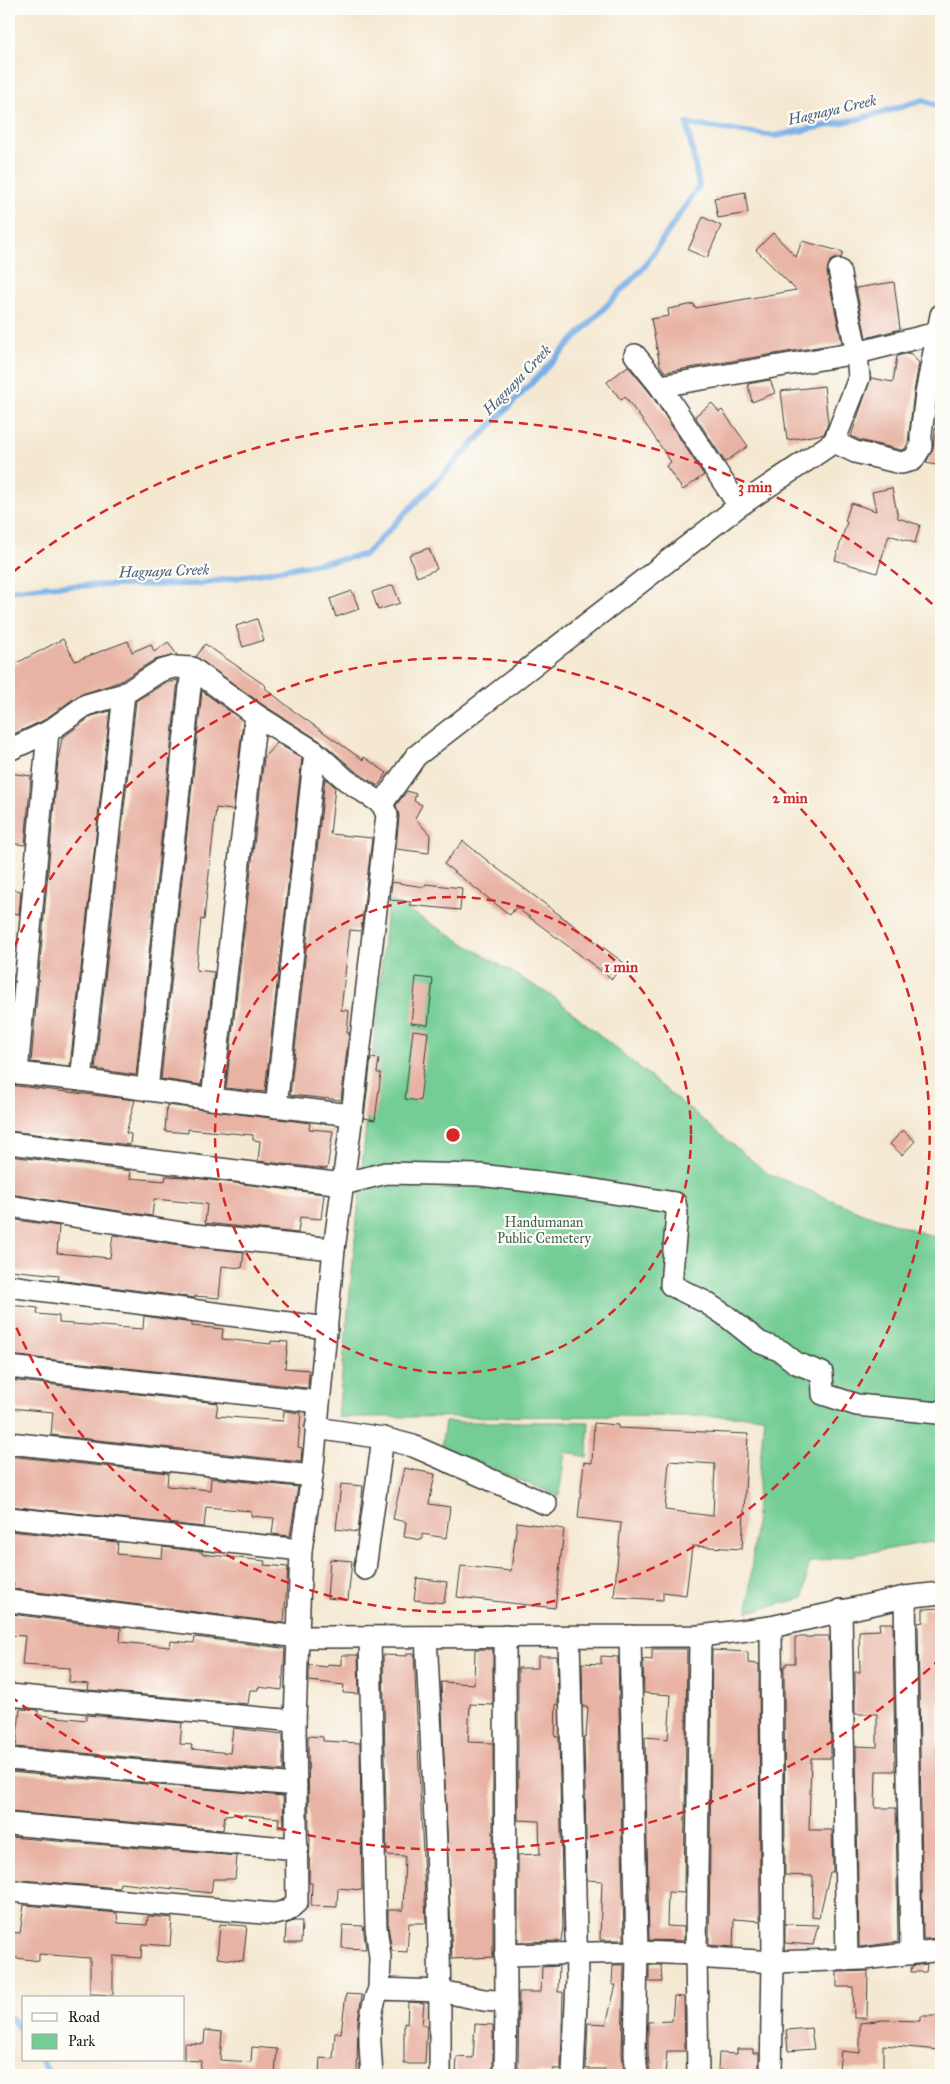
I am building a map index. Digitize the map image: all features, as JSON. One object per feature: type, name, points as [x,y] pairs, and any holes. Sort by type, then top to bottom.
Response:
[{"type":"street","points":[[382,804],[416,756],[739,506],[834,442],[859,378],[857,353],[839,270]]},
{"type":"street","points":[[660,386],[857,353],[939,324],[920,434],[921,447],[913,460],[901,463],[855,452],[834,442]]},
{"type":"street","points":[[635,355],[660,386],[739,506]]},
{"type":"street","points":[[9,750],[48,732],[86,705],[124,694],[160,671],[174,667],[192,668],[256,714],[314,752],[346,780],[382,804],[387,815],[352,1115],[334,1249],[312,1476],[301,1550],[295,1721],[298,1849],[297,1902],[286,1911],[275,1914],[9,1891]]},
{"type":"street","points":[[147,1090],[192,668]]},
{"type":"street","points":[[80,1080],[124,694]]},
{"type":"street","points":[[212,1099],[256,714]]},
{"type":"street","points":[[48,732],[13,1072],[212,1099],[352,1115]]},
{"type":"street","points":[[276,1107],[314,752]]},
{"type":"street","points":[[9,1143],[343,1184],[386,1173],[480,1176],[551,1183],[675,1203],[677,1214],[671,1285],[718,1311],[759,1342],[781,1351],[796,1363],[822,1372],[823,1394],[857,1405],[938,1414],[941,1412]]},
{"type":"street","points":[[9,1206],[195,1235],[334,1249]]},
{"type":"street","points":[[9,1286],[326,1328]]},
{"type":"street","points":[[9,1367],[319,1402]]},
{"type":"street","points":[[316,1428],[382,1438],[413,1446],[546,1504]]},
{"type":"street","points":[[365,1569],[382,1438]]},
{"type":"street","points":[[9,1443],[312,1476]]},
{"type":"street","points":[[9,1518],[301,1550]]},
{"type":"street","points":[[9,1601],[298,1636],[700,1636],[771,1627],[905,1597],[941,1593]]},
{"type":"street","points":[[905,1597],[911,1954]]},
{"type":"street","points":[[841,1610],[847,1960]]},
{"type":"street","points":[[771,1627],[773,1962],[771,2075]]},
{"type":"street","points":[[370,1636],[374,1894],[380,1957],[379,1989],[374,2001],[369,2024],[372,2075]]},
{"type":"street","points":[[505,1636],[505,2075]]},
{"type":"street","points":[[569,1636],[577,1979],[573,2075]]},
{"type":"street","points":[[630,1636],[637,1952],[635,2054],[637,2075]]},
{"type":"street","points":[[698,2075],[696,1954],[700,1636]]},
{"type":"street","points":[[426,1637],[435,1808],[440,1991],[440,2075]]},
{"type":"street","points":[[9,1695],[295,1721]]},
{"type":"street","points":[[9,1760],[296,1785]]},
{"type":"street","points":[[9,1824],[298,1849]]},
{"type":"street","points":[[505,1955],[637,1952],[696,1954],[710,1958],[773,1962],[847,1960],[941,1950]]},
{"type":"street","points":[[379,1989],[440,1991],[484,2000],[506,2002]]},
{"type":"green space","name":"Handumanan Public Cemetery","points":[[388,898],[555,998],[767,1173],[865,1214],[941,1239],[941,1540],[808,1563],[804,1598],[748,1612],[764,1416],[338,1417]]},
{"type":"green space","points":[[445,1422],[589,1422],[587,1457],[565,1452],[559,1496],[441,1448]]},
{"type":"building","points":[[745,192],[748,213],[718,218],[714,198]]},
{"type":"building","points":[[703,217],[721,226],[707,258],[688,250]]},
{"type":"building","points":[[773,233],[796,257],[802,241],[843,252],[841,258],[830,261],[827,272],[842,343],[665,372],[660,365],[651,319],[669,316],[668,309],[694,304],[695,308],[796,290],[756,250]]},
{"type":"building","points":[[894,282],[900,329],[866,338],[856,288]]},
{"type":"building","points":[[910,353],[919,363],[908,443],[905,449],[901,450],[859,440],[851,436],[871,378],[893,382],[897,356]]},
{"type":"building","points":[[628,366],[650,393],[704,475],[683,490],[666,466],[671,462],[651,432],[625,397],[621,400],[607,382]]},
{"type":"building","points":[[770,380],[775,393],[752,402],[748,384]]},
{"type":"building","points":[[941,381],[941,466],[926,463],[933,448]]},
{"type":"building","points":[[824,386],[828,423],[824,434],[787,440],[781,391]]},
{"type":"building","points":[[712,403],[719,412],[722,410],[748,446],[725,462],[695,416]]},
{"type":"building","points":[[892,488],[898,518],[920,525],[915,543],[889,535],[877,573],[835,560],[851,503],[876,511],[872,492]]},
{"type":"building","points":[[429,548],[437,569],[417,577],[409,555]]},
{"type":"building","points":[[393,585],[400,603],[378,610],[372,592]]},
{"type":"building","points":[[352,591],[359,609],[336,617],[330,599]]},
{"type":"building","points":[[257,619],[264,640],[243,647],[236,626]]},
{"type":"building","points":[[63,639],[75,661],[128,641],[132,652],[151,644],[154,652],[168,642],[177,655],[154,660],[119,682],[79,695],[42,721],[9,736],[9,667]]},
{"type":"building","points":[[205,644],[266,686],[265,688],[295,712],[363,760],[364,757],[387,773],[378,786],[354,770],[322,742],[263,705],[196,657]]},
{"type":"building","points":[[178,680],[136,1075],[95,1069],[136,701],[165,683]]},
{"type":"building","points":[[202,691],[243,721],[233,810],[216,808],[204,920],[201,919],[196,970],[214,972],[201,1085],[161,1079]]},
{"type":"building","points":[[110,711],[70,1066],[31,1062],[58,760],[62,738],[92,716]]},
{"type":"building","points":[[277,743],[302,758],[265,1092],[226,1088],[264,757]]},
{"type":"building","points":[[9,773],[31,776],[25,845],[9,843]]},
{"type":"building","points":[[325,778],[335,787],[330,834],[372,838],[361,931],[350,930],[341,1010],[349,1011],[347,1033],[349,1033],[341,1100],[290,1095]]},
{"type":"building","points":[[407,791],[416,794],[414,801],[422,805],[415,818],[430,835],[429,853],[396,849],[399,816],[396,805]]},
{"type":"building","points":[[463,841],[624,963],[612,979],[516,907],[510,915],[444,864]]},
{"type":"building","points":[[392,882],[424,887],[426,884],[462,888],[460,910],[409,905],[411,902],[390,900]]},
{"type":"building","points":[[9,889],[21,891],[19,914],[9,913]]},
{"type":"building","points":[[9,974],[13,974],[9,1026]]},
{"type":"building","points":[[416,977],[433,979],[428,1025],[411,1023]]},
{"type":"building","points":[[413,1030],[428,1032],[420,1101],[405,1099]]},
{"type":"building","points":[[371,1058],[379,1059],[377,1073],[381,1073],[375,1120],[364,1118]]},
{"type":"building","points":[[9,1085],[135,1100],[126,1133],[131,1134],[130,1145],[9,1131]]},
{"type":"building","points":[[167,1105],[310,1123],[309,1129],[333,1131],[327,1169],[258,1161],[260,1141],[253,1140],[253,1135],[188,1129],[188,1133],[165,1131]]},
{"type":"building","points":[[903,1130],[915,1141],[902,1155],[890,1144]]},
{"type":"building","points":[[9,1156],[131,1171],[130,1178],[165,1181],[166,1176],[186,1177],[324,1194],[321,1219],[300,1217],[298,1233],[205,1223],[207,1204],[154,1199],[152,1216],[9,1194]]},
{"type":"building","points":[[9,1219],[59,1226],[57,1253],[110,1258],[113,1235],[193,1247],[244,1252],[242,1268],[222,1266],[219,1298],[195,1296],[195,1298],[58,1280],[59,1275],[9,1270]]},
{"type":"building","points":[[9,1305],[38,1308],[37,1314],[59,1316],[59,1323],[143,1329],[144,1316],[192,1323],[192,1326],[223,1329],[222,1339],[271,1344],[271,1341],[288,1342],[285,1368],[309,1370],[308,1388],[9,1355]]},
{"type":"building","points":[[9,1380],[218,1403],[216,1416],[283,1421],[284,1411],[301,1413],[298,1447],[302,1448],[301,1462],[51,1435],[53,1412],[9,1408]]},
{"type":"building","points":[[594,1423],[618,1425],[618,1428],[748,1434],[742,1549],[692,1546],[686,1595],[663,1592],[663,1600],[614,1597],[621,1523],[578,1518],[584,1462],[592,1463]],"holes":[[[669,1461],[715,1464],[713,1516],[665,1510]]]},
{"type":"building","points":[[9,1456],[168,1473],[167,1486],[210,1490],[211,1478],[298,1487],[290,1536],[272,1534],[274,1518],[251,1516],[251,1511],[206,1507],[204,1527],[9,1506]]},
{"type":"building","points":[[404,1468],[435,1474],[429,1504],[450,1507],[446,1538],[422,1534],[422,1540],[404,1537],[406,1522],[393,1519]]},
{"type":"building","points":[[341,1484],[363,1486],[358,1532],[336,1529]]},
{"type":"building","points":[[517,1522],[564,1529],[555,1608],[457,1597],[461,1566],[511,1571]]},
{"type":"building","points":[[9,1531],[118,1542],[117,1554],[162,1558],[163,1547],[202,1552],[202,1554],[265,1561],[264,1565],[288,1567],[284,1623],[13,1589],[14,1584],[9,1584]]},
{"type":"building","points":[[330,1559],[352,1561],[348,1600],[327,1598]]},
{"type":"building","points":[[417,1578],[447,1582],[444,1603],[414,1600]]},
{"type":"building","points":[[941,1608],[941,1704],[938,1704],[937,1755],[939,1755],[938,1779],[941,1779],[941,1938],[923,1939],[918,1623],[923,1622],[923,1609]]},
{"type":"building","points":[[11,1614],[121,1628],[120,1642],[170,1647],[171,1641],[194,1643],[195,1637],[282,1648],[285,1649],[282,1690],[258,1687],[258,1690],[250,1690],[248,1704],[88,1690],[89,1684],[69,1682],[70,1668],[22,1665],[25,1636],[9,1635],[9,1619],[11,1619]]},
{"type":"building","points":[[879,1623],[893,1623],[895,1771],[876,1771],[875,1808],[896,1808],[898,1942],[859,1947],[856,1746],[877,1747],[877,1714],[855,1714],[855,1672],[860,1672],[859,1631],[880,1630]]},
{"type":"building","points":[[829,1636],[830,1672],[831,1758],[811,1758],[809,1830],[832,1830],[833,1872],[830,1872],[819,1918],[812,1917],[813,1876],[785,1875],[784,1666],[786,1666],[786,1663],[795,1663],[795,1637]]},
{"type":"building","points":[[475,1649],[493,1649],[493,1705],[470,1704],[468,1742],[493,1743],[493,1957],[452,1959],[441,1682],[474,1684]]},
{"type":"building","points":[[652,1649],[687,1649],[684,1893],[668,1892],[667,1926],[684,1927],[684,1941],[649,1940],[645,1737],[668,1739],[671,1695],[644,1693],[643,1659],[652,1660]]},
{"type":"building","points":[[712,1650],[748,1652],[748,1663],[759,1664],[760,1921],[734,1919],[733,1947],[709,1945]]},
{"type":"building","points":[[407,1653],[414,1653],[426,1923],[409,1923],[407,1952],[392,1951],[388,1926],[388,1910],[403,1910],[405,1856],[387,1855],[383,1655],[407,1656]]},
{"type":"building","points":[[342,1655],[358,1655],[359,1694],[343,1693],[344,1685],[309,1681],[309,1665],[327,1667],[328,1664],[342,1665]]},
{"type":"building","points":[[538,1656],[557,1656],[558,1705],[556,1704],[555,1737],[559,1737],[563,1926],[561,1941],[518,1942],[518,1855],[540,1854],[539,1821],[518,1820],[518,1668],[538,1668]]},
{"type":"building","points":[[601,1656],[618,1657],[624,1940],[600,1940],[602,1881],[587,1880],[584,1738],[586,1738],[588,1707],[583,1707],[582,1663],[601,1664]]},
{"type":"building","points":[[20,1709],[38,1710],[38,1715],[86,1720],[86,1715],[182,1723],[180,1744],[192,1745],[191,1749],[230,1753],[233,1728],[283,1734],[283,1771],[16,1747]]},
{"type":"building","points":[[308,1736],[323,1737],[323,1741],[360,1743],[362,1890],[338,1888],[337,1907],[311,1906],[312,1883],[309,1883]]},
{"type":"building","points":[[9,1772],[283,1796],[284,1828],[278,1828],[279,1818],[237,1814],[225,1815],[223,1830],[9,1812]]},
{"type":"building","points":[[9,1837],[237,1856],[235,1879],[213,1879],[211,1893],[120,1883],[119,1888],[9,1879]]},
{"type":"building","points":[[24,1905],[117,1913],[118,1923],[147,1925],[148,1916],[172,1918],[170,1946],[142,1944],[141,1958],[113,1956],[113,1995],[90,1994],[90,1958],[39,1954],[39,1961],[9,1957],[9,1932],[20,1933]]},
{"type":"building","points":[[302,1921],[301,1943],[285,1943],[286,1924]]},
{"type":"building","points":[[220,1924],[247,1926],[243,1961],[217,1958]]},
{"type":"building","points":[[785,1924],[818,1925],[813,1945],[785,1943]]},
{"type":"building","points":[[343,1925],[363,1926],[366,1949],[342,1948]]},
{"type":"building","points":[[927,1964],[926,1972],[911,1972],[912,1966]]},
{"type":"building","points":[[613,1965],[624,1965],[622,2054],[624,2074],[605,2074],[605,2069],[586,2069],[588,2023],[606,2024],[616,1985],[612,1985]]},
{"type":"building","points":[[649,1965],[661,1965],[662,1982],[649,1982]]},
{"type":"building","points":[[559,1966],[558,1992],[563,1992],[561,2069],[553,2069],[553,2073],[537,2072],[536,2075],[518,2075],[519,1992],[541,1992],[542,1967]]},
{"type":"building","points":[[868,1971],[867,2018],[854,2018],[853,1987],[837,1987],[837,1972]]},
{"type":"building","points":[[346,1994],[362,1995],[358,2020],[357,2074],[319,2074],[320,2058],[333,2059],[335,2033],[341,2033]]},
{"type":"building","points":[[674,1996],[684,1997],[685,2051],[667,2051],[665,2075],[650,2075],[648,2022],[672,2021]]},
{"type":"building","points":[[408,2002],[424,2003],[422,2025],[427,2025],[425,2064],[404,2064],[404,2023],[407,2024]]},
{"type":"building","points":[[920,2016],[940,2016],[940,2050],[883,2045],[883,2069],[839,2069],[841,2051],[860,2053],[860,2023],[884,2020],[920,2021]]},
{"type":"building","points":[[475,2024],[493,2025],[493,2074],[456,2075],[457,2057],[473,2058]]},
{"type":"building","points":[[811,2028],[814,2049],[788,2051],[786,2030]]},
{"type":"building","points":[[205,2030],[222,2032],[220,2060],[251,2062],[252,2047],[277,2049],[275,2075],[200,2075],[201,2061],[185,2060],[185,2043],[204,2044]]},
{"type":"building","points":[[737,2049],[753,2049],[753,2053],[759,2053],[759,2071],[718,2070],[719,2053],[737,2054]]},
{"type":"waterway","name":"Hagnaya Creek","points":[[9,591],[49,586],[200,584],[365,555],[644,267],[699,186],[687,124],[775,136],[863,118],[924,100],[941,108]]},
{"type":"waterway","points":[[9,2017],[22,2031]]},
{"type":"waterway","points":[[42,2062],[50,2075]]}]
